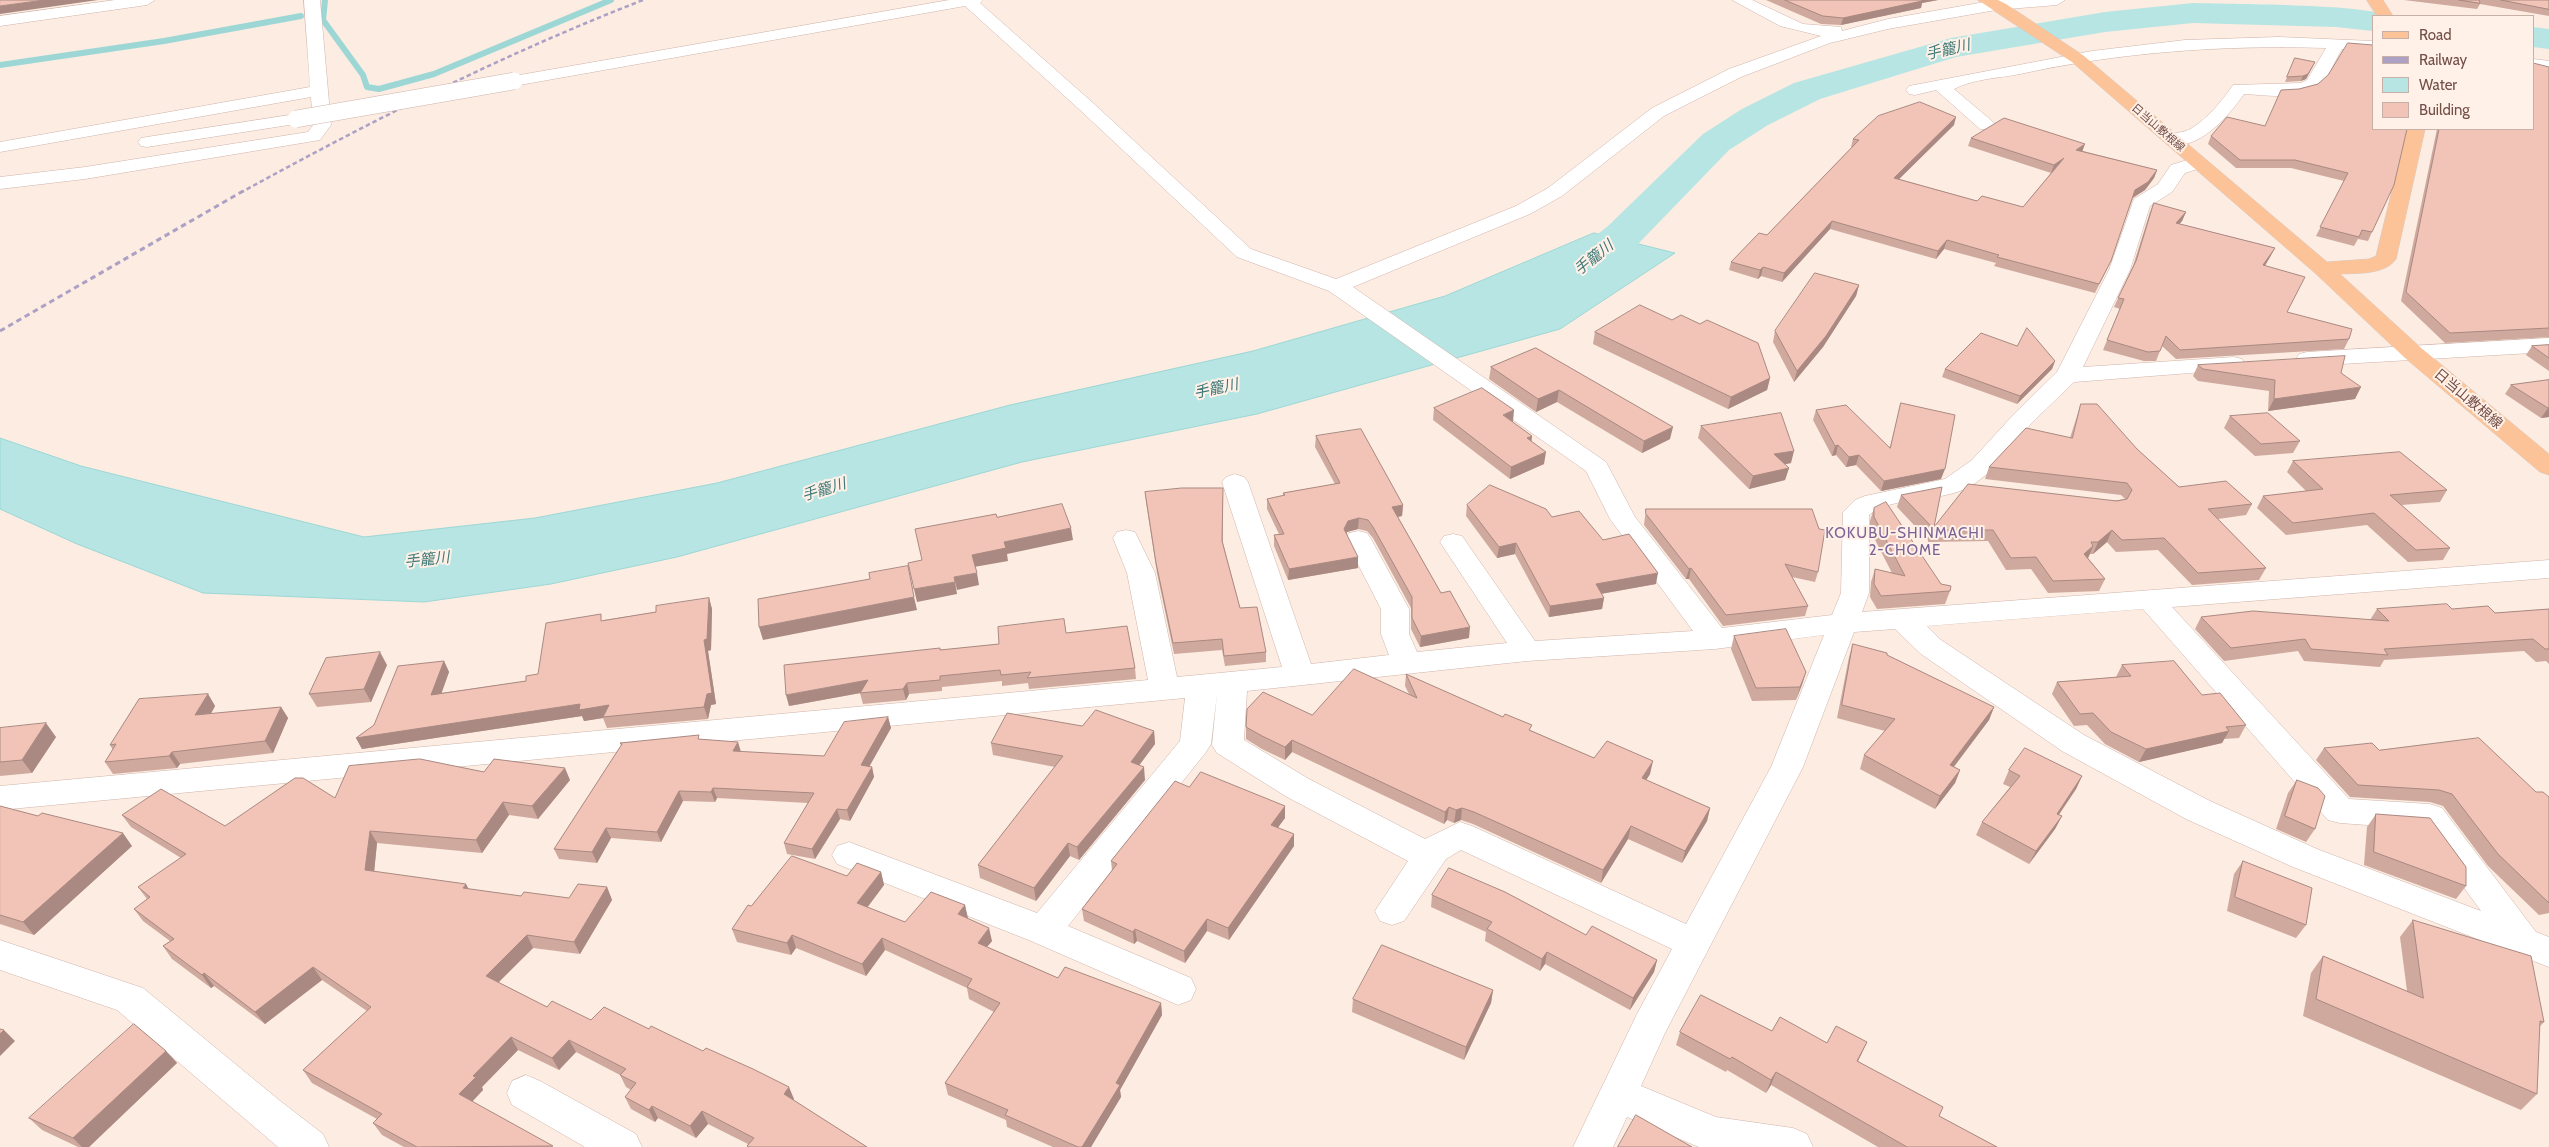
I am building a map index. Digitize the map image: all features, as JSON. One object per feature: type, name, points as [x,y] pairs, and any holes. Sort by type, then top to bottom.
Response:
[{"type":"main road","points":[[2373,1],[2384,15]]},
{"type":"main road","name":"日当山敷根線","points":[[1994,4],[2076,57],[2322,269],[2412,352],[2549,467]]},
{"type":"main road","points":[[2322,269],[2373,265],[2386,259],[2416,130]]},
{"type":"street","points":[[0,22],[61,6],[147,0]]},
{"type":"street","points":[[0,183],[85,173],[314,136],[322,125],[312,0]]},
{"type":"street","points":[[133,144],[296,119],[970,0],[1240,250],[1257,259],[1341,289],[1473,382],[1535,422],[1597,467],[1623,519],[1715,640]]},
{"type":"street","points":[[1740,0],[1806,31],[1821,33],[1876,22],[1888,24]]},
{"type":"street","points":[[1341,289],[1523,210],[1555,192],[1658,112],[1735,73],[1824,40],[1888,24],[1994,4],[2058,0]]},
{"type":"street","points":[[1915,90],[1923,87],[1945,86],[2028,66],[2076,57],[2165,47],[2238,41],[2337,43],[2372,46]]},
{"type":"street","points":[[2173,140],[2198,133],[2227,106],[2239,89],[2288,91],[2309,88],[2314,83],[2337,43]]},
{"type":"street","points":[[2534,64],[2549,66]]},
{"type":"street","points":[[1945,86],[1945,92],[1986,125]]},
{"type":"street","points":[[0,147],[319,91]]},
{"type":"street","points":[[0,164],[27,160]]},
{"type":"street","points":[[1593,1147],[1619,1096],[1650,1025],[1695,944],[1787,767],[1855,593],[1856,512],[1860,508],[1879,500],[1919,494],[1953,485],[1974,474],[2019,423],[2067,376],[2110,292],[2128,248],[2141,203],[2165,188],[2178,169],[2197,162]]},
{"type":"street","points":[[2284,361],[2549,345]]},
{"type":"street","points":[[2067,376],[2254,363]]},
{"type":"street","points":[[1235,482],[1300,675]]},
{"type":"street","points":[[1953,485],[1992,489]]},
{"type":"street","points":[[1126,538],[1141,574],[1165,689]]},
{"type":"street","points":[[1358,538],[1395,609],[1394,634],[1407,663]]},
{"type":"street","points":[[1453,542],[1527,651]]},
{"type":"street","points":[[0,798],[1217,684],[1527,651],[1715,640],[1844,623],[1903,620],[2549,569]]},
{"type":"street","points":[[2151,601],[2340,811],[2430,817],[2542,948]]},
{"type":"street","points":[[1903,620],[1930,647],[2073,743],[2198,810],[2305,858],[2542,948]]},
{"type":"street","points":[[1217,684],[1228,745],[1298,788],[1429,857]]},
{"type":"street","points":[[1043,931],[1195,744],[1217,684]]},
{"type":"street","points":[[1392,911],[1434,850],[1460,834],[1695,944]]},
{"type":"street","points":[[849,855],[1043,931],[1178,989]]},
{"type":"street","points":[[0,955],[130,999],[264,1114],[309,1147]]},
{"type":"street","points":[[526,1093],[622,1147]]},
{"type":"street","points":[[1619,1096],[1715,1135],[1794,1147]]},
{"type":"water","points":[[1594,233],[1675,253],[1560,329],[1257,414],[1022,462],[677,557],[551,584],[424,602],[203,593],[77,544],[0,509],[0,438],[81,466],[364,537],[535,518],[717,483],[1010,405],[1253,351],[1445,296]]},
{"type":"building","points":[[0,0],[45,0],[0,6]]},
{"type":"building","points":[[1785,0],[1922,1],[1843,18],[1823,16]]},
{"type":"building","points":[[2459,0],[2479,0],[2480,3]]},
{"type":"building","points":[[2501,0],[2549,0],[2549,9]]},
{"type":"building","points":[[2348,43],[2372,45],[2372,130],[2407,130],[2394,185],[2372,232],[2362,230],[2359,237],[2320,227],[2348,173],[2295,160],[2240,160],[2211,136],[2227,117],[2265,126],[2281,90],[2299,89],[2318,84],[2328,75]]},
{"type":"building","points":[[2295,58],[2315,62],[2308,74],[2287,77]]},
{"type":"building","points":[[2534,63],[2549,67],[2549,328],[2450,333],[2406,292],[2439,130],[2534,130]]},
{"type":"building","points":[[1920,102],[1956,117],[1894,178],[1977,201],[1982,196],[2023,207],[2064,158],[2054,165],[1971,138],[2004,118],[2085,144],[2076,150],[2157,170],[2148,182],[2135,190],[2111,261],[2099,284],[1997,257],[1999,255],[1947,240],[1938,251],[1832,221],[1784,273],[1763,267],[1760,270],[1731,262],[1759,233],[1767,235],[1859,140],[1853,139],[1878,116]]},
{"type":"building","points":[[2154,203],[2186,212],[2176,223],[2275,248],[2263,265],[2305,277],[2287,312],[2352,329],[2349,339],[2180,350],[2166,336],[2160,351],[2148,352],[2107,340],[2124,299],[2118,298],[2136,261]]},
{"type":"building","points":[[1815,273],[1859,285],[1826,336],[1797,371],[1775,331]]},
{"type":"building","points":[[1640,305],[1672,320],[1681,315],[1700,324],[1707,320],[1758,343],[1770,378],[1731,397],[1595,332]]},
{"type":"building","points":[[2027,328],[2055,361],[2020,396],[1945,369],[1981,333],[2017,346]]},
{"type":"building","points":[[2549,345],[2549,358],[2532,346]]},
{"type":"building","points":[[1536,348],[1673,427],[1644,441],[1559,390],[1538,399],[1491,367]]},
{"type":"building","points":[[2345,356],[2341,373],[2361,387],[2274,399],[2275,380],[2203,369],[2198,365]]},
{"type":"building","points":[[2549,380],[2549,408],[2511,385]]},
{"type":"building","points":[[1482,388],[1514,410],[1503,415],[1532,436],[1527,438],[1546,452],[1511,467],[1434,408]]},
{"type":"building","points":[[1901,403],[1955,415],[1945,469],[1884,481],[1859,455],[1849,457],[1838,445],[1835,446],[1816,410],[1846,405],[1890,448]]},
{"type":"building","points":[[2081,404],[2097,404],[2137,449],[2179,487],[2226,481],[2252,504],[2208,509],[2266,568],[2198,573],[2164,538],[2122,540],[2112,530],[2098,542],[2091,542],[2093,546],[2084,554],[2105,579],[2053,581],[2036,557],[2011,558],[1993,530],[1932,530],[1933,528],[1901,495],[1942,487],[1934,527],[1968,484],[2117,501],[2127,499],[2132,490],[2127,483],[1989,467],[2026,428],[2072,438]]},
{"type":"building","points":[[1781,413],[1794,451],[1774,454],[1789,468],[1753,476],[1701,426]]},
{"type":"building","points":[[2268,413],[2300,441],[2261,444],[2230,416]]},
{"type":"building","points":[[1361,429],[1403,505],[1392,507],[1441,593],[1450,591],[1470,627],[1421,636],[1412,618],[1412,597],[1368,520],[1359,518],[1348,521],[1344,529],[1358,557],[1289,569],[1274,535],[1284,534],[1267,499],[1285,495],[1283,493],[1340,483],[1316,436]]},
{"type":"building","points":[[2400,452],[2447,490],[2390,495],[2450,548],[2416,550],[2374,513],[2293,523],[2263,496],[2323,489],[2293,461]]},
{"type":"building","points":[[1490,485],[1546,509],[1552,517],[1579,511],[1603,540],[1629,534],[1658,573],[1596,584],[1604,598],[1550,606],[1516,543],[1499,547],[1467,505]]},
{"type":"building","points":[[1182,488],[1223,488],[1222,541],[1240,608],[1257,607],[1266,652],[1224,656],[1222,639],[1173,643],[1156,563],[1145,492]]},
{"type":"building","points":[[1886,502],[1941,584],[1951,586],[1950,591],[1881,596],[1874,584],[1875,569],[1905,576],[1874,517],[1874,508]]},
{"type":"building","points":[[1062,504],[1071,528],[1004,542],[1006,548],[972,555],[977,573],[954,577],[955,582],[914,589],[908,563],[922,560],[915,529],[996,514],[997,517]]},
{"type":"building","points":[[1646,509],[1812,509],[1819,529],[1825,530],[1818,572],[1785,564],[1808,606],[1726,615],[1691,568],[1689,569],[1646,514]]},
{"type":"building","points":[[908,566],[914,597],[759,627],[758,599],[870,579],[869,573]]},
{"type":"building","points":[[709,598],[707,639],[704,640],[712,693],[707,694],[704,707],[603,717],[609,705],[579,710],[580,704],[356,738],[374,725],[398,666],[444,661],[431,695],[526,681],[526,676],[538,674],[546,623],[601,614],[601,621],[656,612],[656,606]]},
{"type":"building","points":[[2447,604],[2452,609],[2488,606],[2495,613],[2549,609],[2549,649],[2545,649],[2533,639],[2384,649],[2388,655],[2311,649],[2305,639],[2231,648],[2201,617],[2253,611],[2389,621],[2377,609]]},
{"type":"building","points":[[1064,619],[1066,633],[1127,626],[1135,668],[1027,678],[1031,672],[1001,675],[1000,670],[940,676],[940,680],[907,683],[903,689],[860,693],[868,680],[786,695],[784,665],[940,648],[940,650],[999,644],[998,627]]},
{"type":"building","points":[[1786,629],[1806,672],[1800,687],[1756,688],[1734,636]]},
{"type":"building","points":[[1853,644],[1887,653],[1887,655],[1994,707],[1950,765],[1960,770],[1940,796],[1864,755],[1895,719],[1842,705]]},
{"type":"building","points":[[380,652],[364,689],[309,694],[326,658]]},
{"type":"building","points":[[2174,661],[2202,695],[2220,693],[2246,725],[2226,727],[2229,731],[2146,749],[2111,732],[2093,713],[2080,714],[2057,682],[2131,676],[2122,665]]},
{"type":"building","points":[[1354,669],[1417,698],[1406,674],[1503,717],[1505,714],[1532,725],[1529,730],[1594,758],[1607,741],[1653,761],[1642,778],[1710,808],[1685,851],[1631,826],[1603,870],[1474,812],[1462,808],[1456,810],[1449,807],[1445,812],[1292,740],[1285,747],[1246,727],[1247,709],[1263,692],[1312,715]]},
{"type":"building","points":[[208,694],[195,715],[281,707],[265,741],[172,752],[169,756],[105,762],[116,744],[110,745],[139,699]]},
{"type":"building","points":[[1096,710],[1154,731],[1131,762],[1144,767],[1077,847],[1068,843],[1034,888],[978,865],[1063,756],[991,743],[1007,713],[1082,726]]},
{"type":"building","points":[[888,717],[861,765],[872,767],[847,810],[837,809],[812,849],[784,843],[814,793],[713,788],[711,792],[679,791],[657,832],[606,828],[592,852],[554,849],[622,744],[620,743],[699,735],[698,739],[738,742],[733,751],[824,756],[844,722]]},
{"type":"building","points":[[46,723],[22,760],[0,762],[0,728]]},
{"type":"building","points":[[2479,738],[2536,792],[2543,792],[2549,797],[2549,903],[2498,854],[2452,794],[2439,790],[2358,785],[2324,748],[2372,743],[2379,750]]},
{"type":"building","points":[[2025,748],[2082,776],[2057,814],[2062,816],[2036,851],[1982,822],[2020,776],[2009,770]]},
{"type":"building","points":[[420,759],[484,772],[494,759],[565,768],[532,806],[503,802],[476,840],[370,831],[365,870],[466,884],[463,888],[521,896],[524,892],[569,898],[578,884],[607,887],[574,942],[527,935],[486,976],[547,1007],[552,1001],[591,1020],[604,1007],[649,1029],[651,1026],[703,1051],[706,1048],[753,1069],[789,1087],[784,1094],[867,1147],[749,1147],[747,1146],[754,1138],[702,1111],[690,1126],[652,1106],[649,1110],[625,1097],[636,1083],[620,1075],[626,1069],[569,1040],[552,1058],[511,1037],[473,1076],[476,1077],[459,1094],[553,1146],[417,1147],[373,1123],[382,1114],[303,1070],[371,1007],[313,967],[255,1012],[204,973],[202,975],[163,946],[174,939],[134,909],[150,897],[138,887],[186,854],[122,815],[161,789],[225,826],[295,778],[303,778],[335,798],[349,766]]},
{"type":"building","points":[[1201,772],[1285,806],[1271,825],[1294,834],[1228,928],[1207,919],[1184,951],[1135,929],[1133,932],[1082,909],[1117,864],[1111,861],[1175,781],[1189,787]]},
{"type":"building","points":[[2297,780],[2318,788],[2325,796],[2315,829],[2285,816]]},
{"type":"building","points":[[0,806],[38,816],[42,813],[123,833],[23,922],[0,915]]},
{"type":"building","points":[[2376,814],[2430,818],[2466,867],[2466,886],[2374,852]]},
{"type":"building","points":[[792,856],[847,876],[857,863],[881,872],[857,903],[905,922],[931,892],[965,905],[958,914],[989,928],[978,943],[1058,978],[1065,967],[1161,1003],[1116,1083],[1120,1085],[1082,1147],[1078,1147],[1005,1115],[1008,1110],[945,1083],[1000,1003],[967,987],[972,979],[882,938],[862,964],[792,935],[787,943],[732,929],[748,905],[751,906]]},
{"type":"building","points":[[2243,861],[2312,888],[2306,925],[2235,897]]},
{"type":"building","points":[[1449,868],[1505,892],[1586,935],[1592,926],[1657,960],[1633,998],[1547,952],[1542,959],[1487,929],[1492,922],[1432,895]]},
{"type":"building","points":[[2413,920],[2531,956],[2544,1022],[2540,1021],[2537,1094],[2316,999],[2323,956],[2423,998]]},
{"type":"building","points":[[1382,945],[1493,990],[1466,1047],[1353,999]]},
{"type":"building","points":[[1701,995],[1772,1031],[1780,1017],[1827,1043],[1836,1026],[1867,1042],[1857,1061],[1943,1107],[1939,1116],[1997,1147],[1907,1147],[1776,1072],[1771,1080],[1732,1057],[1730,1059],[1680,1032]]},
{"type":"building","points":[[134,1024],[166,1051],[73,1138],[29,1118]]},
{"type":"building","points":[[1636,1115],[1692,1147],[1618,1147]]},
{"type":"waterway","points":[[325,0],[323,20],[363,75],[367,87],[379,89],[434,74],[611,0]]},
{"type":"waterway","name":"手籠川","points":[[1557,288],[1623,235],[1716,142],[1755,117],[1807,91],[1951,48],[2105,22],[2193,13],[2336,17],[2372,21]]},
{"type":"waterway","points":[[0,65],[164,41],[301,16]]},
{"type":"waterway","name":"手籠川","points":[[2534,37],[2549,39]]},
{"type":"railway","points":[[240,193],[438,90],[539,43],[643,0]]},
{"type":"railway","points":[[0,331],[243,191]]},
{"type":"district","name":"KOKUBU-SHINMACHI 2-CHOME","points":[[1905,542]]}]
